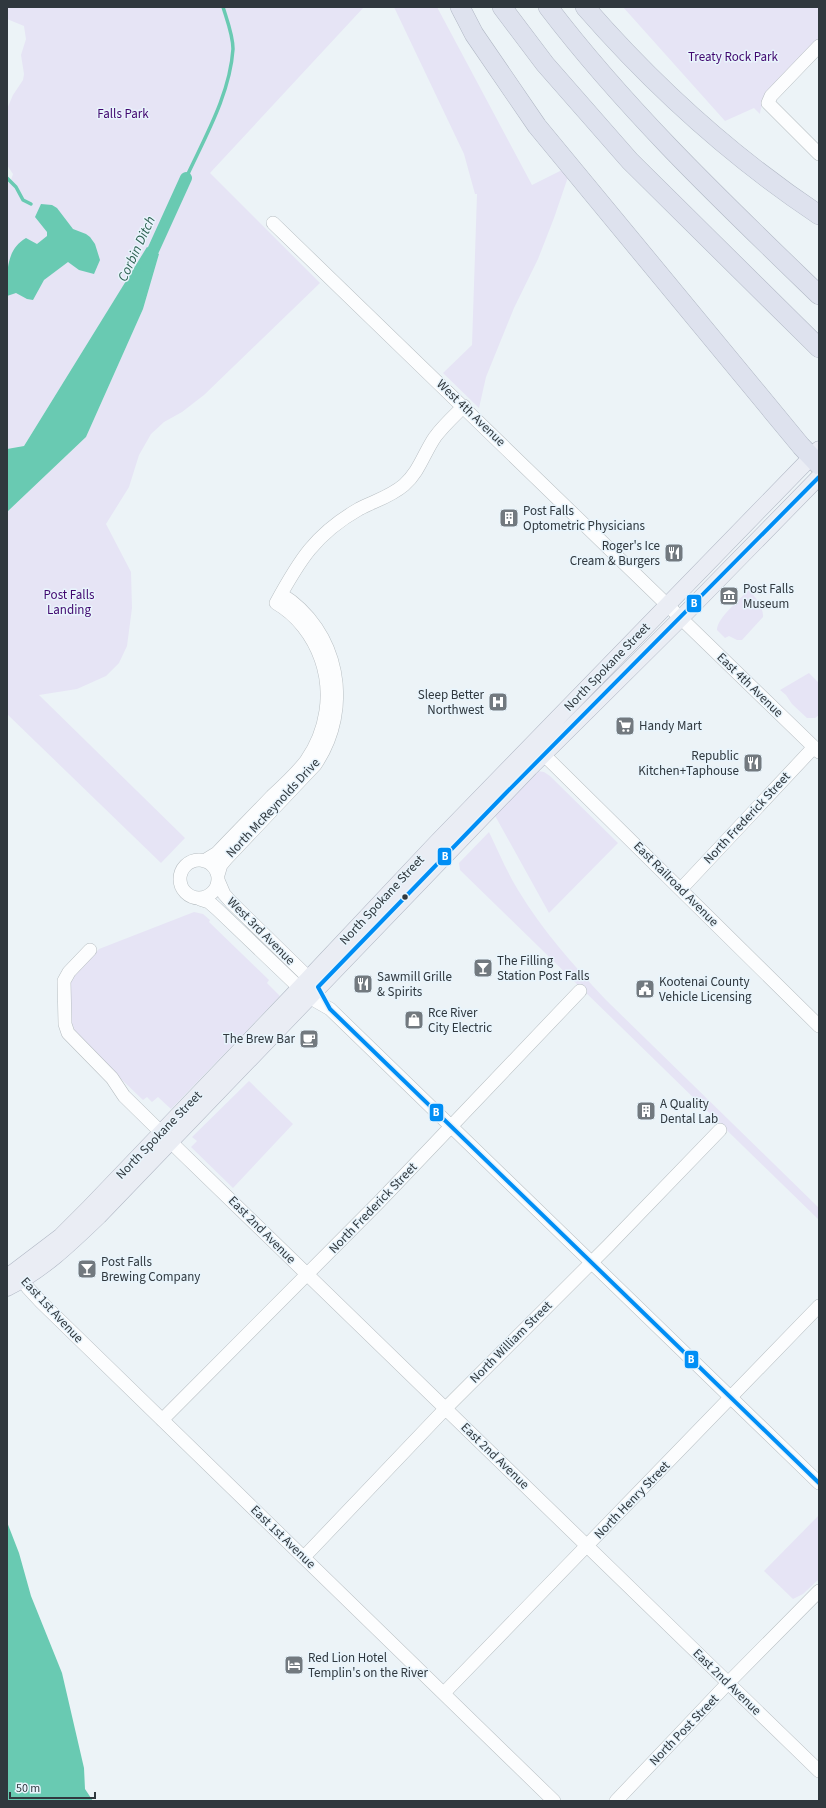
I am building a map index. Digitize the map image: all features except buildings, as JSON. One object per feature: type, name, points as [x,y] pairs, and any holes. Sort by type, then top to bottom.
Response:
[{"type":"highway","points":[[460,7],[483,46],[536,126],[607,212],[816,457]]},
{"type":"highway","points":[[502,7],[545,64],[630,161],[819,348]]},
{"type":"highway","points":[[585,7],[648,74],[703,126],[742,158],[819,215]]},
{"type":"highway","points":[[552,12],[582,50],[639,116],[819,295]]},
{"type":"main road","name":"North Spokane Street","points":[[538,749],[667,604],[816,457]]},
{"type":"main road","name":"North Spokane Street","points":[[7,1288],[15,1276],[72,1242],[166,1137],[309,988],[436,843],[681,618],[819,477]]},
{"type":"street","points":[[819,46],[771,96],[768,103],[819,154]]},
{"type":"street","name":"West 4th Avenue","points":[[273,223],[464,406],[681,618]]},
{"type":"street","points":[[278,599],[298,563],[310,547],[341,520],[392,494],[409,480],[415,473],[436,435],[464,406]]},
{"type":"street","name":"North McReynolds Drive","points":[[204,861],[217,853],[296,772],[312,752],[322,729],[327,695],[326,679],[320,656],[312,639],[278,599]]},
{"type":"street","name":"North McReynolds Drive","points":[[218,877],[221,865],[226,859],[315,765],[325,748],[335,720],[337,701],[336,679],[331,657],[326,644],[308,616],[298,606],[278,599]]},
{"type":"street","name":"East 4th Avenue","points":[[681,618],[817,749]]},
{"type":"street","name":"East Railroad Avenue","points":[[538,749],[819,1026]]},
{"type":"street","name":"North Frederick Street","points":[[681,889],[817,749]]},
{"type":"street","points":[[198,860],[204,861],[213,866],[218,877],[216,888],[212,894],[200,899],[192,897],[184,891],[180,883],[180,877],[184,867],[198,860]]},
{"type":"street","name":"West 3rd Avenue","points":[[218,877],[227,897],[309,988]]},
{"type":"street","name":"West 3rd Avenue","points":[[200,899],[209,902],[217,908],[309,988]]},
{"type":"street","points":[[90,950],[69,972],[64,981],[65,1024],[68,1033],[112,1078],[124,1096],[166,1137]]},
{"type":"street","points":[[309,988],[819,1483]]},
{"type":"street","name":"North Frederick Street","points":[[162,1420],[307,1275],[451,1127],[580,991]]},
{"type":"street","name":"North William Street","points":[[304,1557],[446,1408],[720,1130]]},
{"type":"street","name":"East 2nd Avenue","points":[[166,1137],[819,1771]]},
{"type":"street","name":"East 1st Avenue","points":[[15,1276],[554,1801]]},
{"type":"street","name":"North Henry Street","points":[[444,1693],[819,1306]]},
{"type":"street","name":"North Post Street","points":[[616,1801],[728,1683],[819,1591]]},
{"type":"green space","name":"Falls Park","points":[[7,7],[364,7],[210,173],[320,283],[204,395],[182,412],[164,422],[151,434],[139,455],[129,487],[106,524],[131,572],[132,608],[127,646],[119,663],[106,676],[77,689],[39,695],[185,838],[161,863],[7,714],[7,512],[86,437],[143,309],[159,254],[147,248],[24,446],[7,449],[7,184],[11,180],[13,174],[7,165],[7,109],[13,95],[23,80],[24,74],[21,55],[26,39],[24,26],[7,19]]},
{"type":"green space","points":[[394,7],[437,7],[532,185],[562,170],[568,177],[538,259],[514,308],[486,377],[479,408],[443,373],[472,345],[477,194],[475,194],[464,154]]},
{"type":"green space","name":"Treaty Rock Park","points":[[623,7],[819,7],[819,39],[775,84],[762,105],[760,114],[754,108],[725,121]]},
{"type":"green space","points":[[749,590],[761,606],[763,617],[742,640],[737,640],[729,636],[725,638],[717,630],[718,625],[725,614]]},
{"type":"green space","points":[[809,673],[819,683],[819,715],[815,718],[807,718],[780,690]]},
{"type":"green space","points":[[537,771],[544,772],[550,776],[618,843],[549,913],[493,812]]},
{"type":"green space","points":[[489,832],[510,876],[527,905],[570,961],[606,1000],[819,1208],[819,1220],[460,870],[459,863]]},
{"type":"green space","points":[[194,912],[203,914],[210,920],[209,922],[269,980],[267,983],[280,996],[171,1109],[158,1097],[152,1102],[147,1097],[143,1100],[75,1035],[71,1027],[69,985],[71,977],[99,949]]},
{"type":"green space","points":[[249,1081],[293,1124],[233,1188],[191,1147],[197,1141],[192,1137]]},
{"type":"green space","points":[[819,1515],[819,1579],[803,1594],[793,1599],[764,1571]]},
{"type":"shaded area","points":[[41,204],[52,205],[57,208],[73,229],[90,237],[95,244],[100,260],[94,274],[79,270],[68,262],[44,280],[33,300],[27,299],[16,293],[7,296],[7,272],[14,249],[26,238],[37,244],[47,236],[47,232],[35,217]]},
{"type":"shaded area","points":[[147,247],[159,254],[143,309],[86,437],[7,512],[7,449],[24,446]]},
{"type":"shaded area","points":[[7,1522],[19,1553],[31,1596],[62,1673],[84,1768],[85,1789],[93,1801],[7,1801]]},
{"type":"waterway","name":"Corbin Ditch","points":[[186,178],[216,115],[231,66],[233,44],[230,28],[223,7]]},
{"type":"waterway","points":[[7,178],[16,187],[23,200],[31,204]]},
{"type":"waterway","name":"Corbin Ditch","points":[[146,266],[186,178]]},
{"type":"transit line","name":"B","points":[[819,477],[505,794],[318,987],[330,1009],[819,1483]]},
{"type":"place","name":"Post Falls Optometric Physicians","points":[[509,518]]},
{"type":"place","name":"Roger's Ice Cream & Burgers","points":[[674,553]]},
{"type":"place","name":"Post Falls Museum","points":[[729,596]]},
{"type":"place","name":"Sleep Better Northwest","points":[[498,702]]},
{"type":"place","name":"Handy Mart","points":[[625,726]]},
{"type":"place","name":"Republic Kitchen+Taphouse","points":[[753,763]]},
{"type":"place","name":"The Filling Station Post Falls","points":[[483,968]]},
{"type":"place","name":"Sawmill Grille & Spirits","points":[[363,984]]},
{"type":"place","name":"Kootenai County Vehicle Licensing","points":[[645,989]]},
{"type":"place","name":"Rce River City Electric","points":[[414,1020]]},
{"type":"place","name":"The Brew Bar","points":[[309,1039]]},
{"type":"place","name":"A Quality Dental Lab","points":[[646,1111]]},
{"type":"place","name":"Post Falls Brewing Company","points":[[87,1269]]},
{"type":"place","name":"Red Lion Hotel Templin's on the River","points":[[294,1665]]},
{"type":"park label","name":"Post Falls Landing","points":[[69,602]]}]
